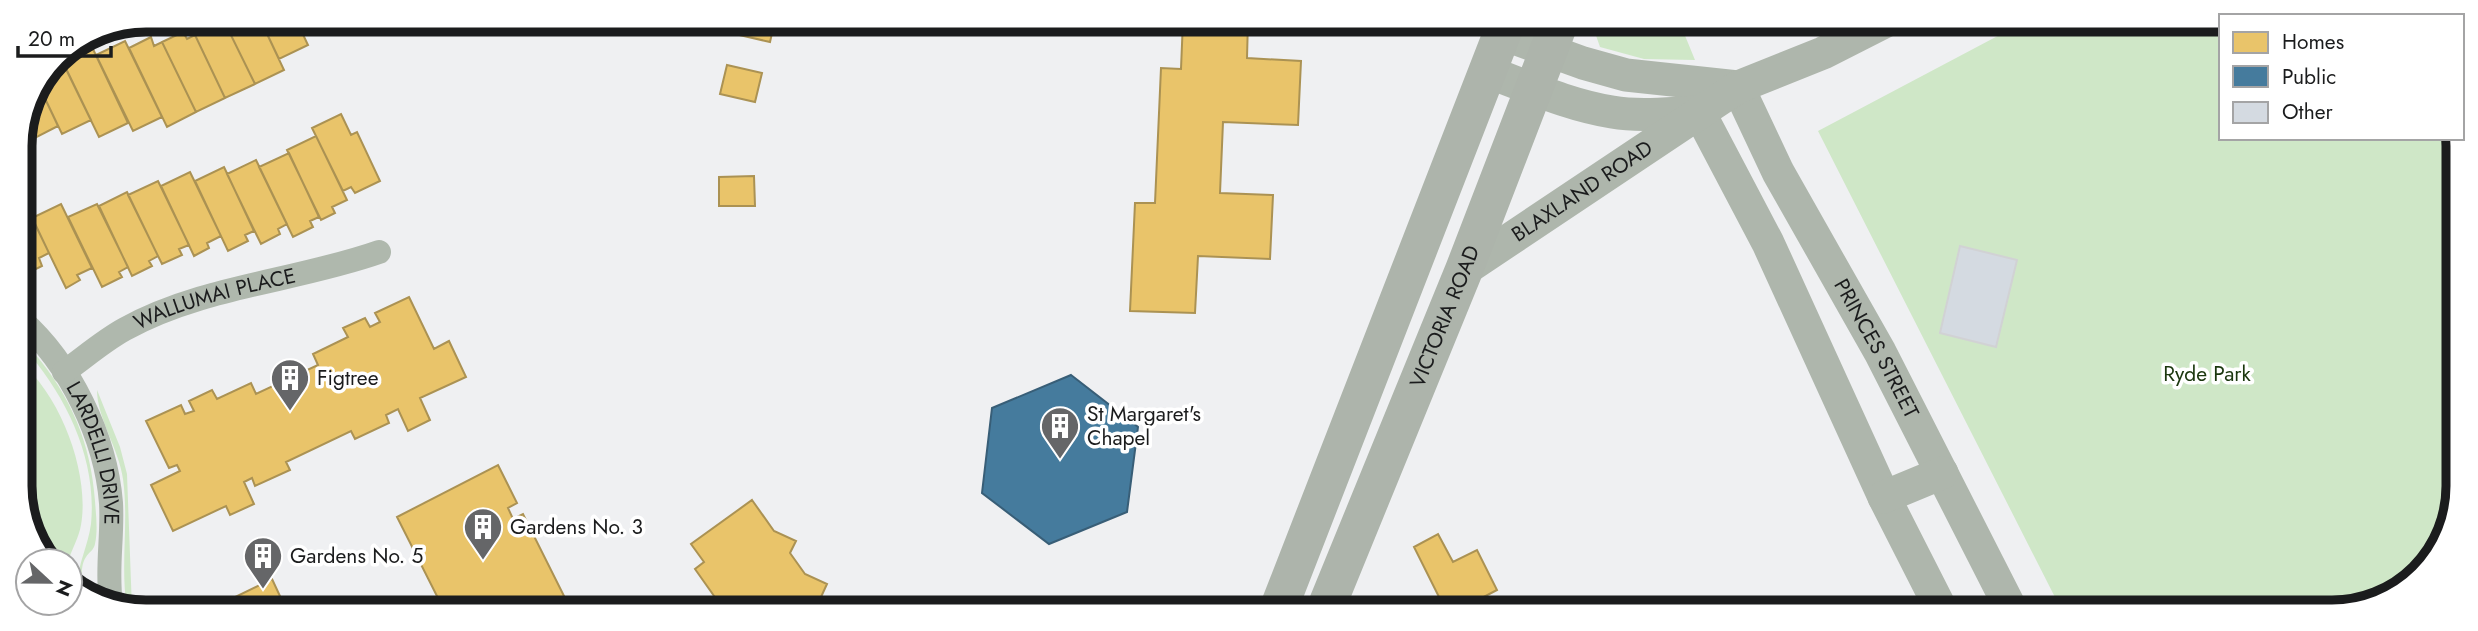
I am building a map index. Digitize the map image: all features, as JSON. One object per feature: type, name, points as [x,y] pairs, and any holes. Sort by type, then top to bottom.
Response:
[{"type":"highway","points":[[1282,599],[1503,32]]},
{"type":"highway","name":"VICTORIA ROAD","points":[[1329,599],[1464,270],[1554,36]]},
{"type":"street","name":"BLAXLAND ROAD","points":[[1532,32],[1554,36],[1626,75],[1738,87]]},
{"type":"street","name":"BLAXLAND ROAD","points":[[1464,270],[1738,87],[1823,53],[1864,32]]},
{"type":"street","name":"BLAXLAND ROAD","points":[[1488,72],[1567,102],[1614,113],[1648,115],[1699,112]]},
{"type":"street","name":"PRINCES STREET","points":[[1738,87],[1778,172],[1880,352],[2006,599]]},
{"type":"street","points":[[1699,112],[1768,243],[1884,498],[1936,599]]},
{"type":"street","name":"WALLUMAI PLACE","points":[[64,372],[125,329],[201,299],[340,266],[379,253]]},
{"type":"street","name":"LARDELLI DRIVE","points":[[32,333],[64,372],[93,429],[107,477],[111,502],[108,567],[110,593]]},
{"type":"street","points":[[1884,498],[1942,474]]},
{"type":"green space","points":[[1595,32],[1684,32],[1695,60],[1644,59],[1600,47]]},
{"type":"green space","name":"Ryde Park","points":[[2005,32],[2219,32],[2219,140],[2446,140],[2446,486],[2438,529],[2423,555],[2408,571],[2376,591],[2340,599],[2056,599],[1818,131]]},
{"type":"green space","points":[[34,353],[59,386],[84,440],[93,480],[96,533],[94,546],[84,562],[92,501],[85,456],[68,413],[32,357]]},
{"type":"green space","points":[[32,374],[49,395],[60,415],[77,460],[83,505],[73,547],[50,547],[34,508]]},
{"type":"green space","points":[[97,390],[120,447],[127,474],[132,598],[126,597],[125,593],[123,479],[98,401]]},
{"type":"building: Homes","points":[[183,32],[187,39],[195,35],[225,98],[196,112],[162,42]]},
{"type":"building: Homes","points":[[201,32],[229,32],[255,84],[225,98],[195,35]]},
{"type":"building: Homes","points":[[229,32],[266,32],[284,70],[255,84]]},
{"type":"building: Homes","points":[[266,32],[302,32],[308,45],[279,59]]},
{"type":"building: Homes","points":[[736,32],[772,32],[770,42]]},
{"type":"building: Homes","points":[[1183,32],[1248,32],[1247,58],[1301,61],[1298,125],[1223,122],[1220,193],[1273,195],[1270,259],[1198,256],[1195,313],[1130,311],[1135,203],[1155,203],[1161,68],[1181,69]]},
{"type":"building: Homes","points":[[151,37],[154,46],[162,42],[196,112],[167,127],[129,48]]},
{"type":"building: Homes","points":[[125,41],[162,117],[133,131],[96,55]]},
{"type":"building: Homes","points":[[92,47],[128,123],[99,137],[64,66]]},
{"type":"building: Homes","points":[[727,65],[762,73],[755,102],[720,94]]},
{"type":"building: Homes","points":[[65,66],[91,120],[62,134],[43,95]]},
{"type":"building: Homes","points":[[43,95],[58,126],[32,139],[35,116]]},
{"type":"building: Homes","points":[[341,114],[351,135],[357,132],[380,181],[355,193],[351,187],[343,191],[312,128]]},
{"type":"building: Homes","points":[[316,136],[347,200],[332,207],[335,213],[321,220],[287,150]]},
{"type":"building: Homes","points":[[289,153],[319,217],[310,221],[313,227],[293,237],[259,167]]},
{"type":"building: Homes","points":[[256,160],[287,224],[278,229],[280,234],[261,244],[227,174]]},
{"type":"building: Homes","points":[[224,167],[254,231],[245,235],[248,241],[228,251],[195,181]]},
{"type":"building: Homes","points":[[190,172],[221,236],[207,243],[209,248],[194,256],[161,186]]},
{"type":"building: Homes","points":[[754,176],[755,206],[719,206],[719,177]]},
{"type":"building: Homes","points":[[158,181],[189,245],[179,249],[182,255],[162,264],[128,195]]},
{"type":"building: Homes","points":[[127,192],[158,256],[149,261],[152,266],[132,276],[99,206]]},
{"type":"building: Homes","points":[[61,204],[92,268],[77,275],[80,280],[66,288],[32,218]]},
{"type":"building: Homes","points":[[97,204],[128,267],[119,272],[122,277],[102,287],[68,217]]},
{"type":"building: Homes","points":[[32,217],[49,253],[39,258],[42,266],[32,271]]},
{"type":"building: Homes","name":"Figtree","points":[[409,297],[434,349],[449,341],[466,377],[420,398],[430,420],[408,431],[398,409],[386,415],[389,423],[355,439],[351,431],[286,462],[290,470],[255,486],[252,478],[244,482],[254,504],[230,515],[226,506],[173,531],[151,485],[180,471],[177,465],[169,468],[146,421],[181,405],[185,414],[194,411],[189,401],[212,390],[217,399],[251,383],[256,394],[318,365],[313,354],[348,337],[343,328],[365,318],[370,327],[380,322],[375,313]]},
{"type":"building: Homes","name":"Gardens No. 3","points":[[498,465],[517,503],[508,508],[513,519],[523,514],[566,600],[439,600],[397,517]]},
{"type":"building: Homes","points":[[752,500],[774,531],[796,541],[790,553],[805,574],[827,584],[821,597],[823,600],[717,600],[695,569],[704,562],[691,544]]},
{"type":"building: Homes","points":[[1438,534],[1453,562],[1477,550],[1497,590],[1479,599],[1440,599],[1414,547]]},
{"type":"building: Homes","points":[[272,579],[282,600],[229,600]]},
{"type":"building: Public","name":"St Margaret's Chapel","points":[[1071,375],[1138,427],[1127,512],[1049,544],[982,493],[992,408]]},
{"type":"building: Other","points":[[1960,246],[2017,260],[1996,347],[1940,333]]},
{"type":"place","name":"Figtree","points":[[290,412]]},
{"type":"place","name":"St Margaret's Chapel","points":[[1060,460]]},
{"type":"place","name":"Gardens No. 3","points":[[483,561]]},
{"type":"place","name":"Gardens No. 5","points":[[263,590]]}]
